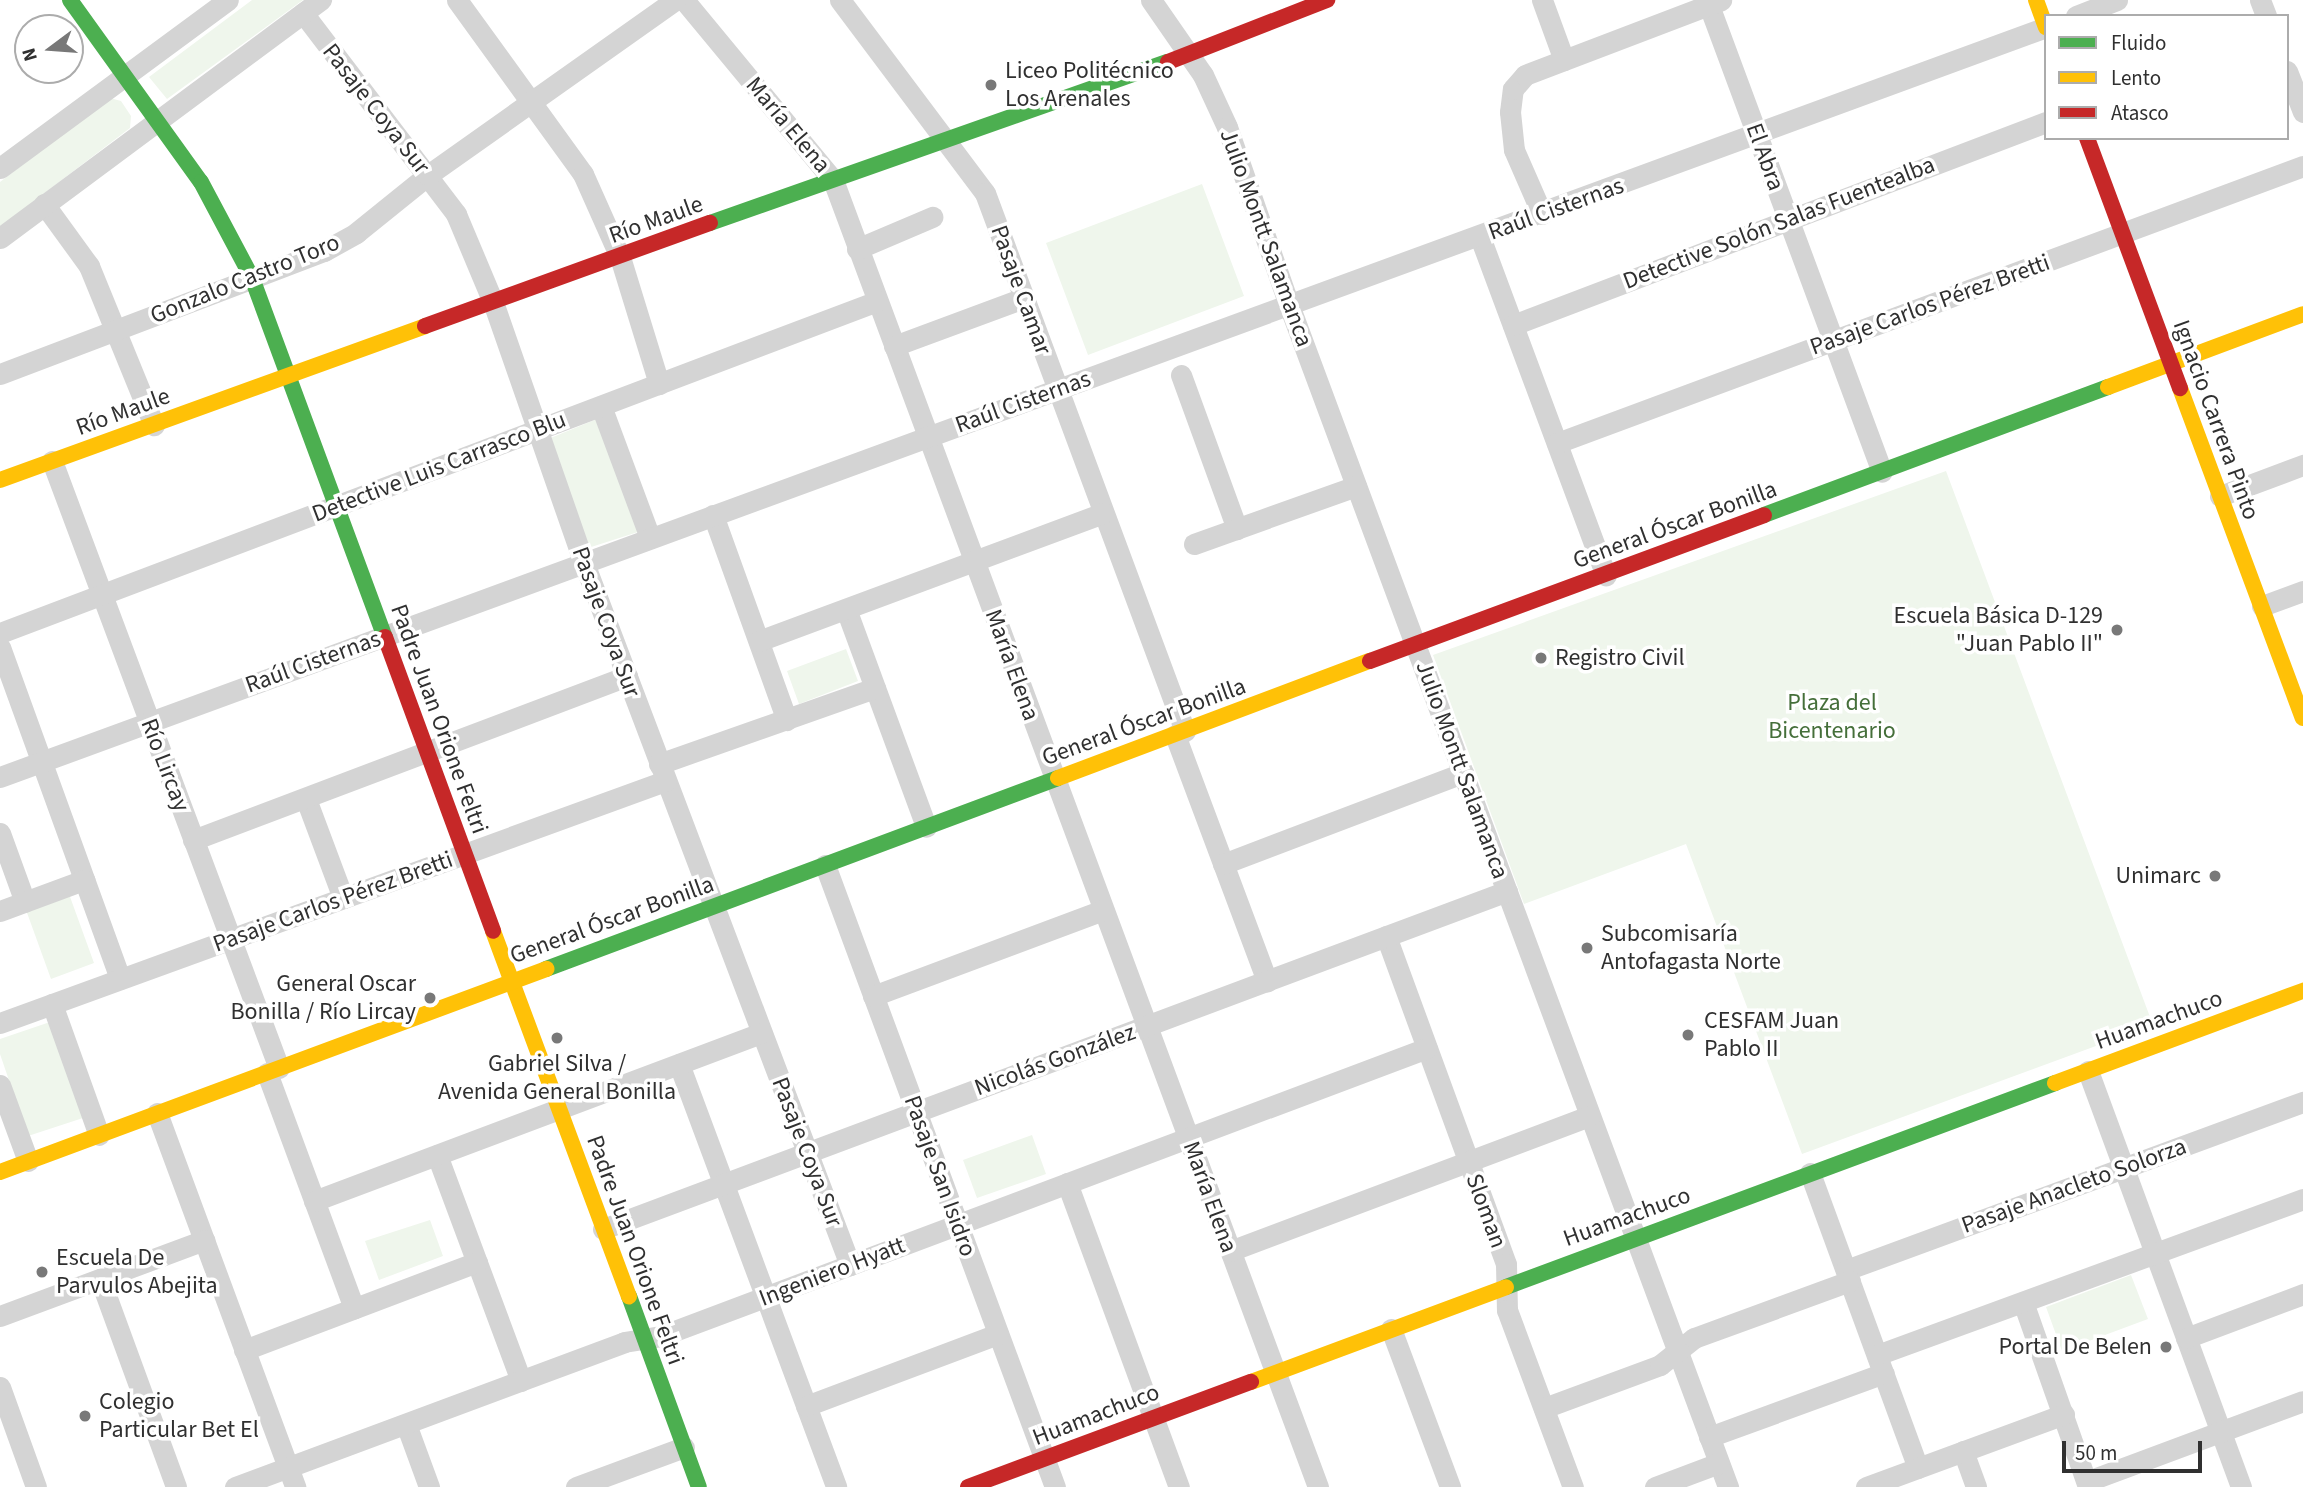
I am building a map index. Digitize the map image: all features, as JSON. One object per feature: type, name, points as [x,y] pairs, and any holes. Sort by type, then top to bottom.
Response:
[{"type":"street","name":"Padre Juan Orione Feltri","points":[[71,0],[201,182],[252,278],[699,1487]]},
{"type":"street","points":[[3,160],[228,0]]},
{"type":"street","points":[[0,238],[321,0]]},
{"type":"street","points":[[457,0],[583,174],[620,257],[659,384]]},
{"type":"street","name":"Gonzalo Castro Toro","points":[[0,374],[324,251],[356,233],[428,175],[676,0]]},
{"type":"street","name":"María Elena","points":[[684,0],[833,180],[1318,1487]]},
{"type":"street","name":"Pasaje Camar","points":[[839,0],[947,138],[985,193],[1103,513],[1223,864],[1267,981]]},
{"type":"street","name":"Julio Montt Salamanca","points":[[1151,0],[1191,55],[1227,127],[1289,305],[1728,1487]]},
{"type":"street","name":"Río Maule","points":[[2,473],[52,461],[947,138],[1191,55],[1326,0]]},
{"type":"street","points":[[1542,0],[1564,60]]},
{"type":"street","points":[[2036,0],[2044,22]]},
{"type":"street","points":[[2081,14],[2117,0]]},
{"type":"street","points":[[1542,214],[1514,150],[1510,112],[1513,89],[1525,75],[1712,2]]},
{"type":"street","name":"El Abra","points":[[1712,2],[1756,134],[1882,472]]},
{"type":"street","name":"Pasaje Coya Sur","points":[[303,13],[456,214],[494,302],[536,431],[584,562],[850,1265]]},
{"type":"street","name":"Raúl Cisternas","points":[[0,777],[928,436],[1480,237],[2044,28]]},
{"type":"street","points":[[2289,73],[2303,111]]},
{"type":"street","name":"Detective Solón Salas Fuentealba","points":[[1513,324],[2044,123]]},
{"type":"street","name":"Ignacio Carrera Pinto","points":[[2089,140],[2303,718]]},
{"type":"street","name":"Pasaje Carlos Pérez Bretti","points":[[1557,443],[2303,166]]},
{"type":"street","points":[[44,204],[89,266],[118,331],[154,425]]},
{"type":"street","points":[[858,249],[932,217]]},
{"type":"street","points":[[1480,237],[1606,575]]},
{"type":"street","points":[[894,346],[1024,298]]},
{"type":"street","name":"Detective Luis Carrasco Blu","points":[[0,633],[877,301]]},
{"type":"street","name":"General Óscar Bonilla","points":[[0,1172],[2303,314]]},
{"type":"street","points":[[1181,375],[1237,529]]},
{"type":"street","points":[[601,406],[650,538]]},
{"type":"street","name":"Río Lircay","points":[[52,461],[230,939],[314,1200],[354,1308]]},
{"type":"street","points":[[2220,496],[2303,465]]},
{"type":"street","points":[[1194,544],[1356,486]]},
{"type":"street","points":[[758,641],[1103,513]]},
{"type":"street","points":[[713,516],[787,720]]},
{"type":"street","points":[[2262,606],[2303,591]]},
{"type":"street","points":[[846,609],[926,827]]},
{"type":"street","points":[[0,647],[120,979]]},
{"type":"street","points":[[193,840],[627,676]]},
{"type":"street","name":"Pasaje Carlos Pérez Bretti","points":[[0,1023],[464,854],[787,720],[875,688]]},
{"type":"street","points":[[1223,864],[1463,774]]},
{"type":"street","points":[[306,799],[343,898]]},
{"type":"street","points":[[0,832],[25,902]]},
{"type":"street","name":"Pasaje San Isidro","points":[[825,865],[1055,1487]]},
{"type":"street","points":[[0,911],[84,880]]},
{"type":"street","name":"Nicolás González","points":[[603,1229],[1507,891]]},
{"type":"street","points":[[873,996],[1103,910]]},
{"type":"street","name":"Sloman","points":[[1386,936],[1506,1264],[1507,1310],[1573,1487]]},
{"type":"street","name":"Huamachuco","points":[[968,1487],[2303,991]]},
{"type":"street","points":[[52,1004],[99,1135]]},
{"type":"street","points":[[314,1200],[761,1033]]},
{"type":"street","name":"Ingeniero Hyatt","points":[[235,1487],[291,1477],[406,1424],[521,1381],[765,1297],[1427,1048]]},
{"type":"street","points":[[679,1064],[836,1487]]},
{"type":"street","points":[[2088,1071],[2241,1487]]},
{"type":"street","points":[[0,1085],[28,1161]]},
{"type":"street","name":"Pasaje Anacleto Solorza","points":[[1544,1408],[1660,1365],[1694,1338],[1848,1275],[2303,1102]]},
{"type":"street","points":[[157,1113],[291,1477]]},
{"type":"street","points":[[1230,1251],[1590,1116]]},
{"type":"street","points":[[437,1155],[521,1381]]},
{"type":"street","points":[[1810,1173],[1918,1468]]},
{"type":"street","points":[[1066,1183],[1179,1487]]},
{"type":"street","points":[[1709,1437],[2023,1302],[2303,1199]]},
{"type":"street","points":[[0,1316],[204,1240]]},
{"type":"street","points":[[244,1350],[477,1262]]},
{"type":"street","points":[[100,1279],[176,1487]]},
{"type":"street","points":[[2186,1338],[2303,1294]]},
{"type":"street","points":[[2023,1302],[2088,1484],[2303,1401]]},
{"type":"street","points":[[1391,1329],[1450,1487]]},
{"type":"street","points":[[806,1406],[998,1335]]},
{"type":"street","points":[[0,1387],[8,1437],[36,1487]]},
{"type":"street","points":[[1867,1487],[2064,1415]]},
{"type":"street","points":[[406,1424],[429,1487]]},
{"type":"street","points":[[576,1487],[684,1447]]},
{"type":"street","points":[[1962,1451],[1976,1487]]},
{"type":"street","points":[[1655,1487],[1719,1463]]},
{"type":"green space","points":[[252,0],[303,0],[167,99],[149,77]]},
{"type":"green space","points":[[110,98],[121,101],[131,116],[130,128],[0,227],[0,182]]},
{"type":"green space","points":[[1202,184],[1244,296],[1088,355],[1046,243]]},
{"type":"green space","points":[[597,419],[638,532],[588,548],[548,439]]},
{"type":"green space","name":"Plaza del Bicentenario","points":[[1946,471],[2153,1025],[1802,1154],[1686,844],[1524,904],[1433,655]]},
{"type":"green space","points":[[846,649],[858,681],[799,704],[787,671]]},
{"type":"green space","points":[[69,894],[94,963],[51,979],[26,910]]},
{"type":"green space","points":[[50,1022],[83,1118],[28,1136],[0,1054],[0,1039]]},
{"type":"green space","points":[[1032,1135],[1046,1174],[977,1198],[963,1160]]},
{"type":"green space","points":[[430,1220],[443,1256],[379,1280],[365,1241]]},
{"type":"green space","points":[[2131,1275],[2148,1319],[2062,1351],[2046,1307]]},
{"type":"traffic: fast","points":[[70,0],[201,182],[252,278],[385,637]]},
{"type":"traffic: fast","points":[[710,223],[1168,62]]},
{"type":"traffic: fast","points":[[1764,515],[2108,387]]},
{"type":"traffic: fast","points":[[546,969],[1058,778]]},
{"type":"traffic: fast","points":[[1506,1287],[2055,1083]]},
{"type":"traffic: fast","points":[[629,1296],[699,1487]]},
{"type":"traffic: slow","points":[[2036,0],[2044,22]]},
{"type":"traffic: slow","points":[[2108,387],[2303,314]]},
{"type":"traffic: slow","points":[[0,480],[425,326]]},
{"type":"traffic: slow","points":[[2180,388],[2303,718]]},
{"type":"traffic: slow","points":[[1058,778],[1370,661]]},
{"type":"traffic: slow","points":[[493,931],[629,1296]]},
{"type":"traffic: slow","points":[[0,1172],[546,969]]},
{"type":"traffic: slow","points":[[2055,1083],[2303,991]]},
{"type":"traffic: slow","points":[[1251,1382],[1506,1287]]},
{"type":"traffic: jam","points":[[1168,62],[1327,0]]},
{"type":"traffic: jam","points":[[2088,140],[2180,388]]},
{"type":"traffic: jam","points":[[425,326],[710,223]]},
{"type":"traffic: jam","points":[[1370,661],[1764,515]]},
{"type":"traffic: jam","points":[[385,637],[493,931]]},
{"type":"traffic: jam","points":[[968,1487],[1251,1382]]},
{"type":"place","name":"Liceo Politécnico Los Arenales","points":[[991,85]]},
{"type":"place","name":"Escuela Básica D-129 \"Juan Pablo II\"","points":[[2117,630]]},
{"type":"place","name":"Registro Civil","points":[[1541,658]]},
{"type":"place","name":"Unimarc","points":[[2215,876]]},
{"type":"place","name":"Subcomisaría Antofagasta Norte","points":[[1587,948]]},
{"type":"place","name":"General Oscar Bonilla / Río Lircay","points":[[430,998]]},
{"type":"place","name":"CESFAM Juan Pablo II","points":[[1688,1035]]},
{"type":"place","name":"Gabriel Silva / Avenida General Bonilla","points":[[557,1038]]},
{"type":"place","name":"Escuela De Parvulos Abejita","points":[[42,1272]]},
{"type":"place","name":"Portal De Belen","points":[[2166,1347]]},
{"type":"place","name":"Colegio Particular Bet El","points":[[85,1416]]}]
